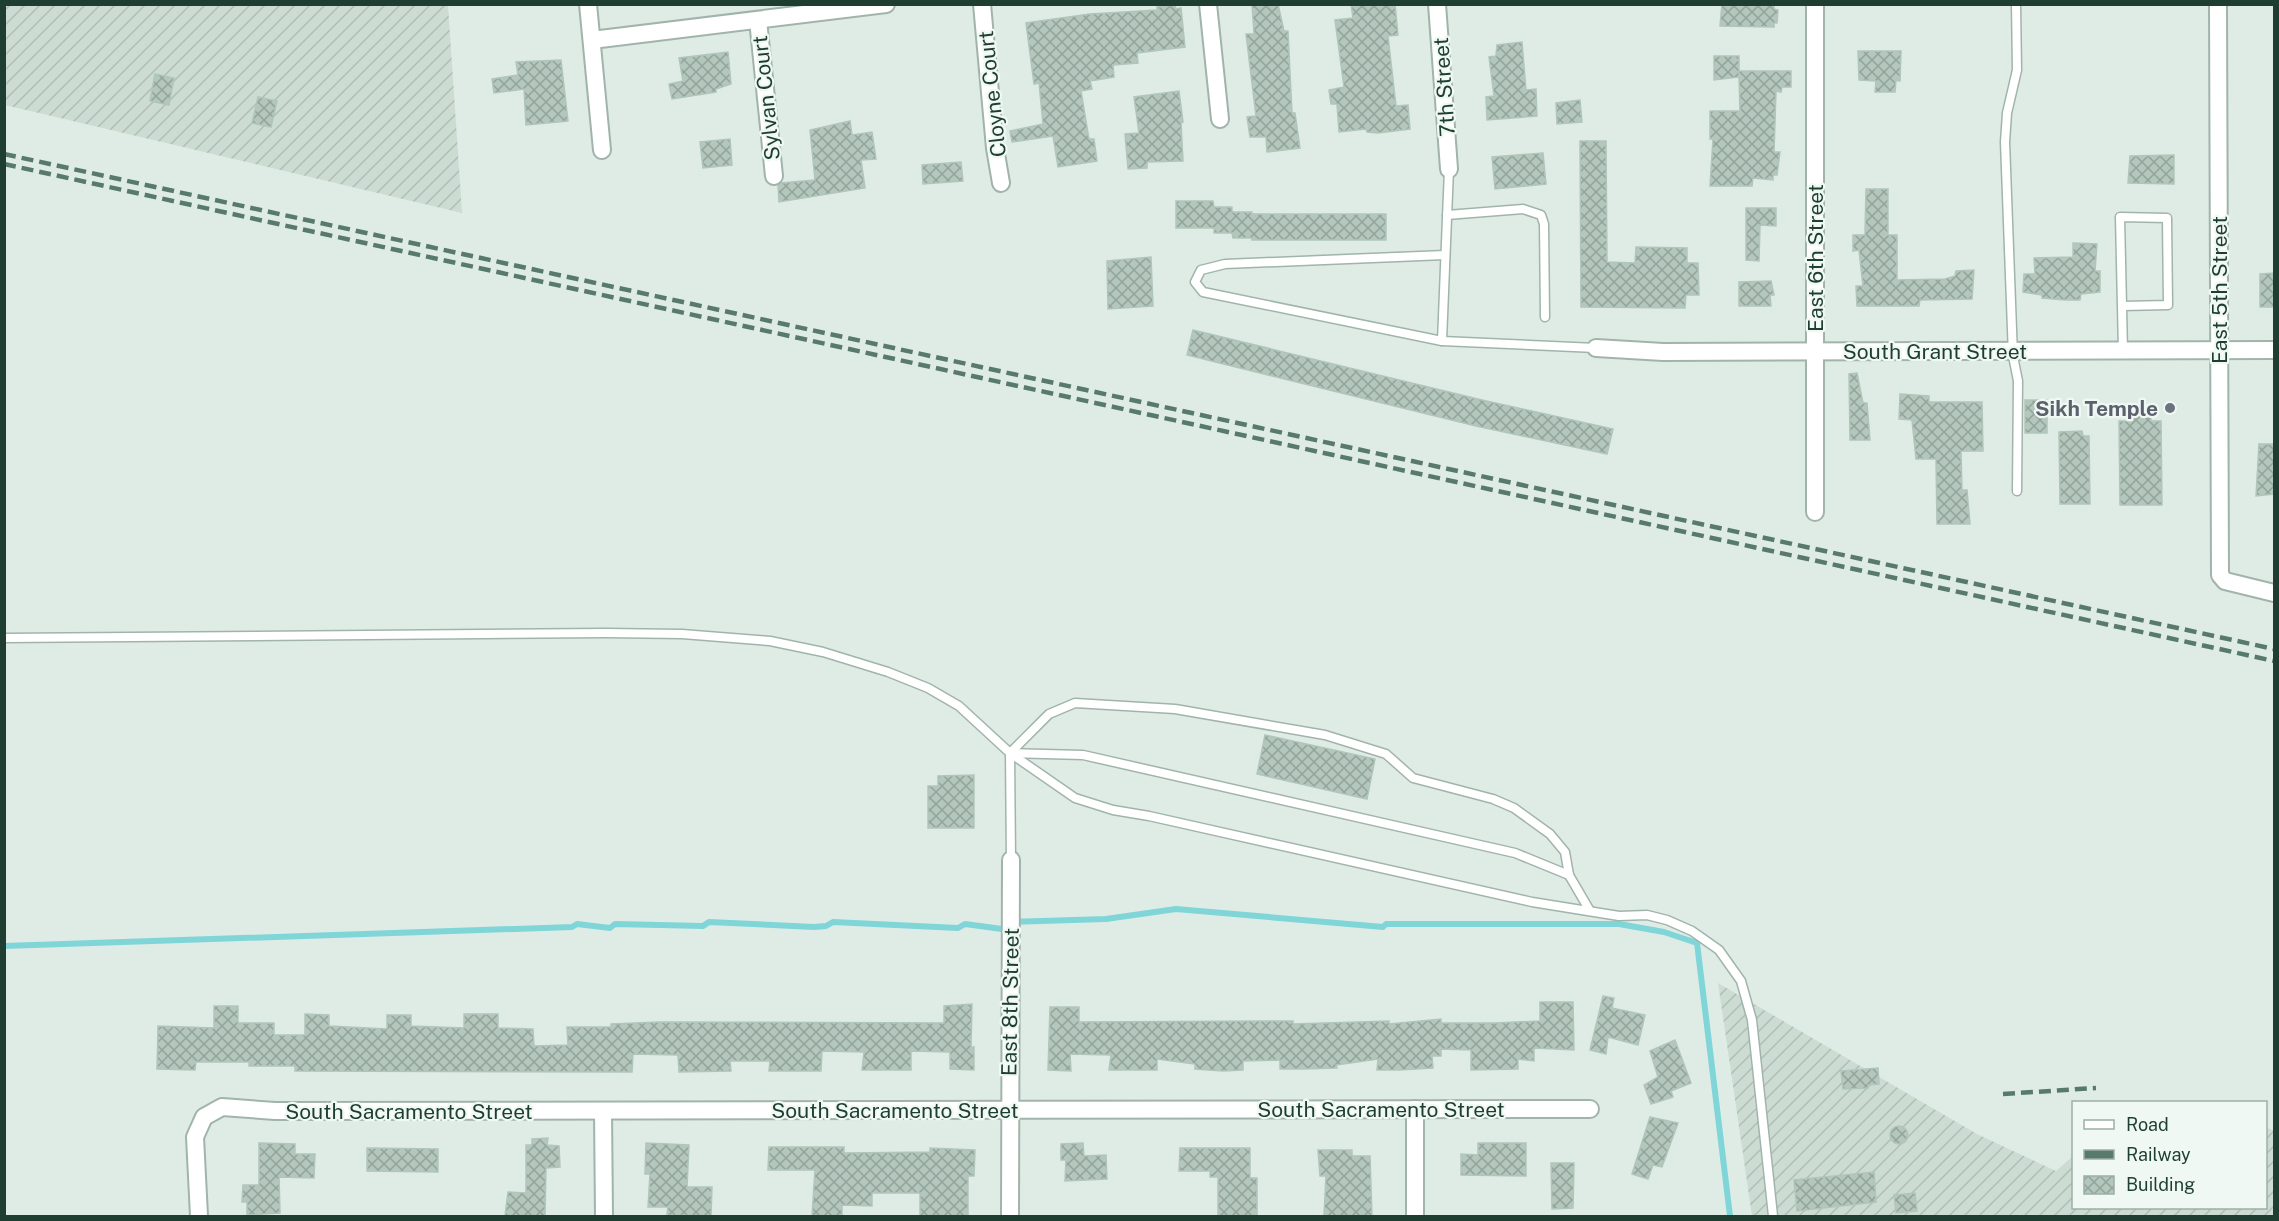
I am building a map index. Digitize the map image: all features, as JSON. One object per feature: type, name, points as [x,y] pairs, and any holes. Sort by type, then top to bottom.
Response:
[{"type":"street","points":[[588,4],[602,150]]},
{"type":"street","points":[[592,40],[886,4]]},
{"type":"street","name":"Cloyne Court","points":[[982,4],[995,148],[1001,183]]},
{"type":"street","points":[[1208,4],[1220,119]]},
{"type":"street","name":"7th Street","points":[[1437,4],[1449,169]]},
{"type":"street","name":"East 6th Street","points":[[1815,4],[1815,512]]},
{"type":"street","name":"East 5th Street","points":[[2218,4],[2220,575],[2224,581],[2274,592]]},
{"type":"street","name":"Sylvan Court","points":[[758,20],[774,176]]},
{"type":"street","name":"South Grant Street","points":[[1596,348],[1663,352],[2274,350]]},
{"type":"street","name":"East 8th Street","points":[[1010,1216],[1011,860]]},
{"type":"street","name":"South Sacramento Street","points":[[199,1216],[195,1137],[204,1117],[222,1107],[275,1111],[1590,1109]]},
{"type":"street","points":[[1415,1109],[1415,1216]]},
{"type":"street","points":[[603,1111],[604,1216]]},
{"type":"lane","points":[[2016,4],[2017,70],[2007,113],[2005,142],[2013,351],[2018,381],[2017,491]]},
{"type":"lane","points":[[1442,341],[1449,169]]},
{"type":"lane","points":[[1447,215],[1523,209],[1540,215],[1544,224],[1545,317]]},
{"type":"lane","points":[[2122,306],[2168,305],[2167,218],[2120,218],[2123,351]]},
{"type":"lane","points":[[1445,255],[1225,264],[1201,270],[1195,282],[1203,292],[1442,341],[1596,348]]},
{"type":"lane","points":[[4,638],[606,633],[682,634],[770,641],[824,652],[888,672],[928,688],[971,715],[1011,753],[1075,798],[1113,810],[1149,816],[1532,902],[1619,916],[1647,915],[1667,920],[1692,931],[1719,950],[1741,981],[1752,1020],[1773,1216]]},
{"type":"lane","points":[[1011,860],[1011,753],[1049,714],[1075,703],[1175,709],[1325,735],[1386,754],[1413,778],[1493,799],[1514,808],[1558,843],[1565,852],[1569,875],[1590,911]]},
{"type":"lane","points":[[1011,753],[1083,755],[1515,853],[1569,875]]},
{"type":"shaded area","points":[[5,5],[448,5],[462,213],[5,105]]},
{"type":"shaded area","points":[[1718,983],[1977,1134],[2056,1171],[2072,1157],[2072,1209],[2267,1209],[2267,1128],[2274,1130],[2274,1216],[1752,1216]]},
{"type":"building","points":[[1252,4],[1278,4],[1284,31],[1288,31],[1292,113],[1295,113],[1300,148],[1267,152],[1266,137],[1250,137],[1247,117],[1256,116],[1246,34],[1254,34]]},
{"type":"building","points":[[1351,4],[1395,4],[1398,35],[1388,36],[1396,106],[1408,105],[1410,129],[1378,133],[1367,132],[1366,129],[1339,132],[1337,104],[1331,104],[1329,90],[1344,87],[1335,20],[1353,18]]},
{"type":"building","points":[[1722,4],[1774,4],[1774,9],[1778,10],[1777,23],[1774,23],[1774,27],[1720,26]]},
{"type":"building","points":[[1175,5],[1176,9],[1181,8],[1185,47],[1137,53],[1138,63],[1113,65],[1114,77],[1090,81],[1092,89],[1081,91],[1089,139],[1094,139],[1097,161],[1058,167],[1053,136],[1012,142],[1010,131],[1043,124],[1039,83],[1034,84],[1026,23],[1090,14],[1157,10],[1157,7]]},
{"type":"building","points":[[1522,42],[1526,90],[1536,89],[1537,116],[1487,120],[1486,97],[1494,96],[1489,57],[1496,56],[1497,45]]},
{"type":"building","points":[[1858,51],[1901,51],[1900,81],[1896,80],[1895,92],[1875,92],[1876,81],[1859,80]]},
{"type":"building","points":[[728,52],[731,84],[716,89],[716,92],[672,99],[669,84],[683,81],[679,58]]},
{"type":"building","points":[[1714,56],[1739,56],[1739,71],[1791,71],[1791,87],[1782,87],[1781,92],[1776,91],[1774,152],[1780,152],[1777,175],[1773,175],[1773,180],[1753,178],[1752,186],[1710,186],[1713,139],[1710,139],[1710,111],[1740,111],[1739,77],[1714,80]]},
{"type":"building","points":[[561,60],[568,121],[526,125],[524,89],[494,93],[492,79],[518,75],[516,62]]},
{"type":"building","points":[[155,74],[174,78],[169,105],[150,101]]},
{"type":"building","points":[[1179,91],[1183,122],[1181,123],[1183,161],[1147,162],[1147,168],[1128,169],[1125,134],[1139,133],[1134,97]]},
{"type":"building","points":[[258,97],[277,101],[271,127],[252,123]]},
{"type":"building","points":[[1580,100],[1582,122],[1557,124],[1556,103]]},
{"type":"building","points":[[850,121],[852,135],[872,132],[876,159],[861,160],[865,188],[779,202],[778,185],[781,183],[815,180],[810,130]]},
{"type":"building","points":[[730,139],[732,165],[703,168],[700,142]]},
{"type":"building","points":[[1580,141],[1606,141],[1607,262],[1635,263],[1636,247],[1687,248],[1687,263],[1698,263],[1699,295],[1686,295],[1685,308],[1581,307]]},
{"type":"building","points":[[1543,153],[1546,184],[1495,189],[1492,157]]},
{"type":"building","points":[[2174,155],[2174,184],[2128,183],[2130,156]]},
{"type":"building","points":[[961,162],[963,181],[923,184],[922,165]]},
{"type":"building","points":[[1866,189],[1888,189],[1888,235],[1897,235],[1897,280],[1945,279],[1955,276],[1956,271],[1974,270],[1972,299],[1920,300],[1919,306],[1857,306],[1856,286],[1863,286],[1859,250],[1853,251],[1853,235],[1865,235]]},
{"type":"building","points":[[1176,201],[1213,201],[1214,207],[1232,207],[1232,212],[1252,212],[1251,214],[1386,214],[1386,240],[1252,240],[1252,238],[1233,238],[1232,233],[1214,233],[1214,228],[1176,228]]},
{"type":"building","points":[[1746,208],[1776,208],[1776,226],[1760,225],[1759,261],[1746,260]]},
{"type":"building","points":[[2073,243],[2097,244],[2095,271],[2100,271],[2100,292],[2081,294],[2080,300],[2065,300],[2042,298],[2042,295],[2023,292],[2024,274],[2035,274],[2034,258],[2073,257]]},
{"type":"building","points":[[1151,257],[1153,306],[1108,309],[1107,261]]},
{"type":"building","points":[[2274,273],[2274,307],[2260,307],[2260,274]]},
{"type":"building","points":[[1771,281],[1774,295],[1770,295],[1771,306],[1739,306],[1739,282]]},
{"type":"building","points":[[1193,330],[1482,400],[1613,429],[1607,454],[1476,426],[1187,355]]},
{"type":"building","points":[[1857,373],[1863,403],[1867,403],[1870,440],[1850,440],[1849,374]]},
{"type":"building","points":[[1900,394],[1929,396],[1929,402],[1982,402],[1983,451],[1961,451],[1962,490],[1967,490],[1970,524],[1937,524],[1936,459],[1916,459],[1912,420],[1899,419]]},
{"type":"building","points":[[2025,400],[2047,400],[2047,433],[2025,433]]},
{"type":"building","points":[[2129,415],[2151,415],[2151,421],[2161,421],[2162,505],[2120,505],[2119,421],[2129,421]]},
{"type":"building","points":[[2082,431],[2083,436],[2089,436],[2090,504],[2060,504],[2059,432]]},
{"type":"building","points":[[2259,444],[2274,444],[2274,494],[2256,496]]},
{"type":"building","points":[[1265,735],[1375,759],[1367,799],[1257,774]]},
{"type":"building","points":[[974,775],[974,828],[928,828],[928,786],[938,786],[938,776]]},
{"type":"building","points":[[1603,996],[1614,998],[1612,1008],[1645,1015],[1638,1045],[1608,1037],[1606,1054],[1590,1050]]},
{"type":"building","points":[[1540,1002],[1573,1002],[1574,1050],[1534,1048],[1534,1061],[1518,1059],[1518,1069],[1471,1070],[1471,1050],[1441,1049],[1441,1056],[1432,1056],[1433,1068],[1399,1070],[1377,1070],[1378,1059],[1336,1065],[1337,1068],[1303,1069],[1280,1069],[1280,1060],[1243,1061],[1243,1070],[1223,1071],[1195,1069],[1195,1064],[1157,1059],[1157,1070],[1109,1070],[1111,1055],[1070,1054],[1071,1071],[1048,1070],[1050,1007],[1079,1007],[1079,1022],[1293,1021],[1293,1024],[1389,1021],[1389,1024],[1441,1019],[1441,1023],[1495,1023],[1540,1021]]},
{"type":"building","points":[[972,1004],[971,1047],[974,1047],[974,1070],[950,1069],[950,1052],[911,1051],[911,1070],[862,1070],[864,1052],[822,1051],[821,1071],[769,1071],[770,1061],[730,1061],[731,1071],[679,1072],[678,1055],[633,1054],[632,1072],[295,1071],[295,1066],[249,1066],[249,1062],[196,1062],[195,1070],[157,1069],[158,1026],[214,1028],[214,1006],[238,1006],[238,1023],[274,1023],[274,1035],[305,1035],[305,1014],[329,1015],[329,1026],[387,1029],[387,1015],[411,1015],[411,1026],[464,1028],[464,1014],[498,1014],[498,1028],[533,1029],[534,1046],[568,1045],[567,1027],[611,1027],[611,1024],[660,1022],[944,1023],[944,1006]]},
{"type":"building","points":[[1675,1040],[1691,1083],[1671,1091],[1673,1097],[1651,1104],[1644,1085],[1658,1077],[1650,1051]]},
{"type":"building","points":[[1878,1068],[1879,1084],[1868,1085],[1868,1088],[1843,1089],[1841,1071]]},
{"type":"building","points":[[1650,1117],[1678,1123],[1662,1167],[1653,1165],[1648,1179],[1632,1174]]},
{"type":"building","points":[[1899,1126],[1907,1131],[1908,1135],[1903,1143],[1899,1144],[1891,1139],[1890,1135],[1895,1127]]},
{"type":"building","points":[[548,1138],[547,1145],[559,1146],[560,1167],[546,1168],[545,1216],[505,1216],[508,1192],[526,1193],[526,1145],[532,1145],[532,1139]]},
{"type":"building","points":[[259,1143],[295,1144],[295,1154],[315,1154],[314,1178],[279,1177],[280,1213],[247,1215],[247,1202],[242,1202],[243,1185],[259,1185]]},
{"type":"building","points":[[646,1143],[689,1145],[687,1187],[712,1187],[711,1216],[667,1215],[668,1207],[648,1207],[650,1174],[645,1174]]},
{"type":"building","points":[[1083,1143],[1084,1156],[1106,1155],[1107,1179],[1065,1181],[1066,1160],[1061,1160],[1061,1144]]},
{"type":"building","points":[[1478,1143],[1526,1143],[1526,1176],[1461,1175],[1461,1154],[1478,1155]]},
{"type":"building","points":[[769,1147],[844,1147],[844,1153],[930,1152],[930,1148],[975,1150],[974,1176],[968,1176],[968,1216],[920,1216],[920,1193],[872,1193],[872,1206],[842,1205],[842,1216],[812,1216],[815,1170],[768,1170]]},
{"type":"building","points":[[367,1148],[438,1149],[438,1172],[367,1171]]},
{"type":"building","points":[[1180,1148],[1250,1148],[1250,1178],[1257,1178],[1257,1216],[1218,1216],[1218,1177],[1210,1177],[1210,1171],[1179,1171]]},
{"type":"building","points":[[1318,1150],[1352,1150],[1352,1156],[1370,1156],[1372,1216],[1324,1216],[1326,1176],[1320,1176]]},
{"type":"building","points":[[1551,1163],[1574,1163],[1573,1208],[1552,1209]]},
{"type":"building","points":[[1874,1172],[1876,1202],[1797,1211],[1794,1180]]},
{"type":"building","points":[[1915,1193],[1917,1211],[1896,1213],[1894,1195]]},
{"type":"waterway","points":[[4,946],[572,927],[577,924],[610,928],[615,924],[703,926],[709,922],[814,927],[826,926],[833,922],[958,928],[965,924],[1002,929],[1012,922],[1106,919],[1176,909],[1383,927],[1386,924],[1619,924],[1664,932],[1697,943],[1730,1216]]},
{"type":"railway","points":[[4,154],[2274,649]]},
{"type":"railway","points":[[4,164],[2274,661]]},
{"type":"railway","points":[[2003,1094],[2096,1088]]},
{"type":"place","name":"Sikh Temple","points":[[2170,408]]}]
